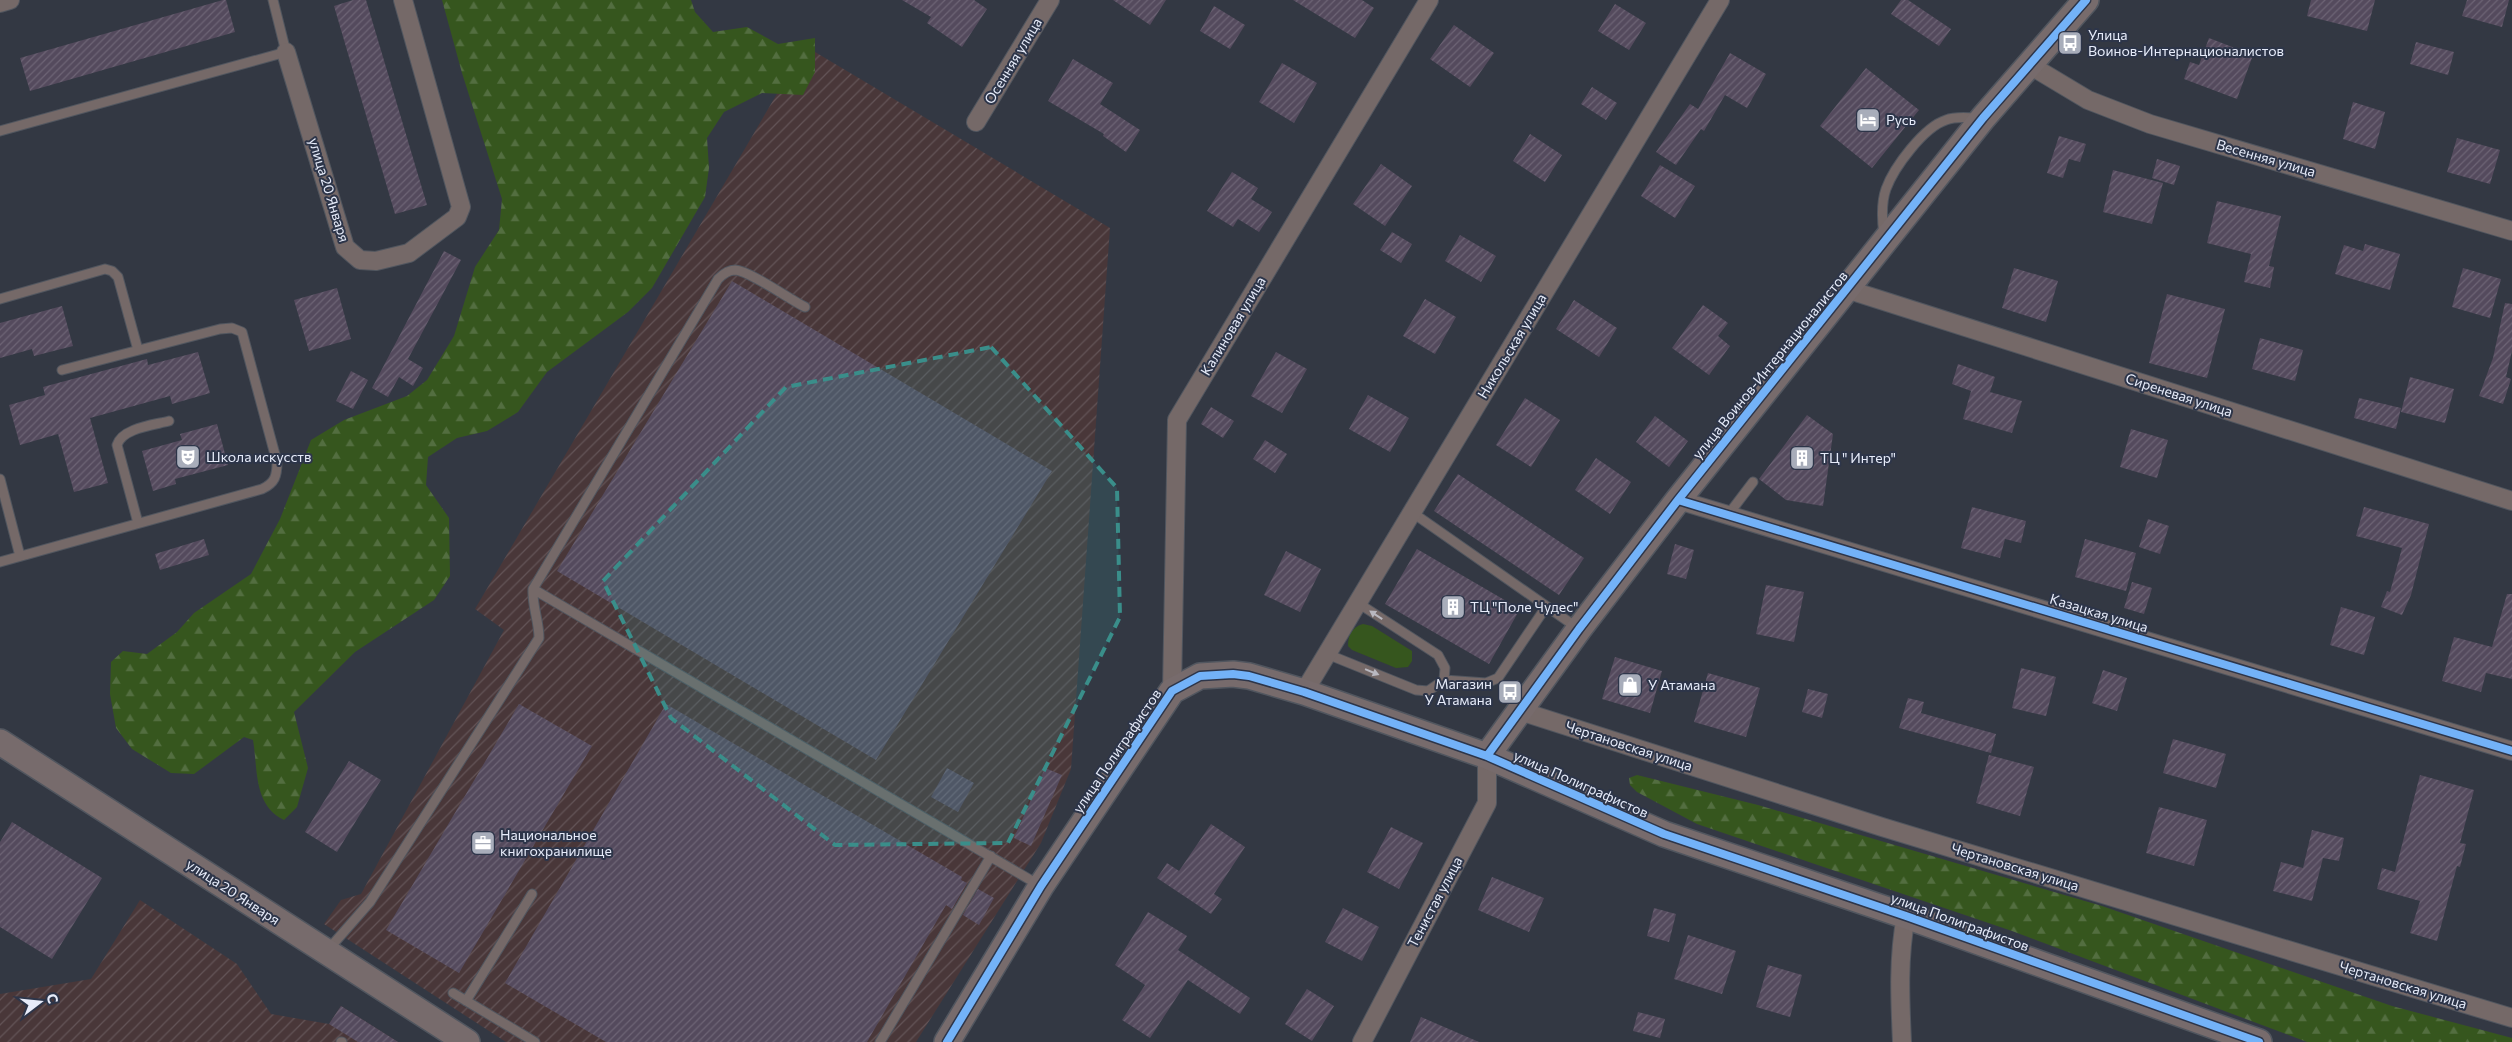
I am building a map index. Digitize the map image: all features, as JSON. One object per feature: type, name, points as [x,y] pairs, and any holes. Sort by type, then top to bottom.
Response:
[{"type":"street","points":[[0,3],[10,0]]},
{"type":"street","name":"улица 20 Января","points":[[286,52],[345,247],[360,260],[376,261],[409,253],[457,217],[461,206],[403,0]]},
{"type":"street","name":"Осенняя улица","points":[[976,122],[1050,0]]},
{"type":"street","name":"Калиновая улица","points":[[1172,691],[1177,420],[1428,0]]},
{"type":"street","name":"Никольская улица","points":[[1304,692],[1720,0]]},
{"type":"street","name":"улица Воинов-Интернационалистов","points":[[1487,756],[1579,629],[1678,500],[1982,118],[2086,0]]},
{"type":"street","name":"Весенняя улица","points":[[2028,64],[2088,100],[2150,124],[2512,231]]},
{"type":"street","name":"Сиреневая улица","points":[[1846,289],[2512,501]]},
{"type":"street","name":"Казацкая улица","points":[[1678,500],[2512,750]]},
{"type":"street","name":"улица Полиграфистов","points":[[947,1042],[1041,886],[1172,691],[1200,676],[1232,674],[1249,676],[1304,692],[1487,756],[1664,834],[1906,916],[2258,1042]]},
{"type":"street","name":"Чертановская улица","points":[[1520,710],[1882,827],[2512,1018]]},
{"type":"street","name":"улица 20 Января","points":[[0,742],[467,1042]]},
{"type":"street","name":"Тенистая улица","points":[[1362,1042],[1487,803],[1487,756]]},
{"type":"street","points":[[1902,1042],[1899,982],[1901,942],[1906,916]]},
{"type":"lane","points":[[0,131],[286,52],[273,0]]},
{"type":"lane","points":[[1884,242],[1882,206],[1886,190],[1895,170],[1925,132],[1947,119],[1982,118]]},
{"type":"lane","points":[[0,300],[105,269],[112,271],[118,277],[138,350]]},
{"type":"lane","points":[[326,952],[370,902],[539,638],[539,622],[532,598],[532,589],[718,279],[725,272],[734,270],[746,273],[804,308]]},
{"type":"lane","points":[[0,562],[262,490],[272,485],[277,474],[277,462],[242,332],[232,328],[220,329],[62,370]]},
{"type":"lane","points":[[138,524],[117,445],[119,438],[169,421]]},
{"type":"lane","points":[[0,479],[20,556]]},
{"type":"lane","points":[[1728,515],[1753,482]]},
{"type":"lane","points":[[1413,513],[1579,629]]},
{"type":"lane","points":[[532,589],[1041,886]]},
{"type":"lane","points":[[1358,603],[1438,655],[1445,668],[1444,680]]},
{"type":"lane","points":[[1326,654],[1416,690],[1428,690],[1444,680],[1486,683],[1498,678],[1546,607]]},
{"type":"lane","points":[[880,1042],[991,856]]},
{"type":"lane","points":[[466,1001],[532,894]]},
{"type":"lane","points":[[452,993],[535,1042]]},
{"type":"highlighted area","points":[[991,347],[1117,488],[1120,617],[1008,843],[835,845],[671,718],[603,581],[786,387]]},
{"type":"shaded area","points":[[805,46],[1110,228],[1071,769],[1041,843],[916,1042],[506,1042],[324,924],[341,900],[361,894],[504,630],[475,609]]},
{"type":"shaded area","points":[[140,900],[237,964],[271,1014],[329,1024],[341,1006],[398,1042],[0,1042],[0,994],[91,979]]},
{"type":"green space","points":[[442,0],[691,0],[695,12],[713,32],[747,27],[778,44],[815,38],[815,72],[803,95],[762,93],[724,112],[707,138],[709,168],[705,197],[652,288],[628,312],[547,372],[518,412],[487,431],[457,438],[428,457],[426,485],[449,518],[450,576],[434,600],[355,652],[294,712],[308,768],[297,807],[284,820],[274,813],[262,796],[253,740],[244,737],[194,774],[171,773],[132,749],[116,728],[110,694],[111,662],[123,651],[147,654],[177,632],[194,613],[251,574],[280,519],[311,440],[344,420],[407,396],[427,380],[454,336],[475,267],[499,230],[502,199],[462,73]]},
{"type":"green space","points":[[1363,624],[1372,626],[1412,651],[1412,661],[1408,667],[1396,668],[1352,650],[1348,646],[1350,635],[1353,629]]},
{"type":"green space","points":[[1637,775],[1758,805],[2102,906],[2392,1006],[2512,1038],[2512,1042],[2307,1042],[2012,931],[1697,824],[1637,792],[1630,785],[1629,778]]},
{"type":"building","points":[[226,0],[235,32],[30,91],[20,58]]},
{"type":"building","points":[[353,0],[366,0],[427,205],[395,214],[334,6]]},
{"type":"building","points":[[902,0],[974,0],[987,9],[962,47],[927,23],[931,17]]},
{"type":"building","points":[[1113,0],[1166,0],[1150,25]]},
{"type":"building","points":[[1293,0],[1362,0],[1374,8],[1355,38]]},
{"type":"building","points":[[1901,0],[1908,0],[1951,29],[1939,46],[1891,14]]},
{"type":"building","points":[[2311,0],[2375,0],[2367,31],[2307,16]]},
{"type":"building","points":[[2467,0],[2509,0],[2502,27],[2462,16]]},
{"type":"building","points":[[1615,4],[1646,23],[1629,50],[1598,31]]},
{"type":"building","points":[[1214,6],[1245,25],[1230,49],[1200,31]]},
{"type":"building","points":[[1454,25],[1494,53],[1470,87],[1430,59]]},
{"type":"building","points":[[2209,38],[2253,55],[2237,99],[2184,79],[2190,62],[2199,65]]},
{"type":"building","points":[[2416,42],[2454,52],[2448,75],[2410,64]]},
{"type":"building","points":[[1730,53],[1766,74],[1747,108],[1725,95],[1704,131],[1701,129],[1676,165],[1656,152],[1690,104],[1698,109]]},
{"type":"building","points":[[1073,59],[1113,83],[1100,104],[1140,130],[1126,152],[1103,136],[1104,134],[1048,101]]},
{"type":"building","points":[[1282,63],[1317,83],[1294,123],[1259,102]]},
{"type":"building","name":"Русь","points":[[1866,68],[1919,110],[1872,168],[1820,126]]},
{"type":"building","points":[[1592,87],[1617,103],[1606,120],[1581,104]]},
{"type":"building","points":[[2353,102],[2385,112],[2375,149],[2343,139]]},
{"type":"building","points":[[1530,134],[1562,155],[1545,182],[1513,161]]},
{"type":"building","points":[[2059,136],[2086,144],[2080,162],[2069,159],[2063,178],[2047,173]]},
{"type":"building","points":[[2457,138],[2500,150],[2490,184],[2447,172]]},
{"type":"building","points":[[2157,159],[2180,166],[2174,185],[2152,178]]},
{"type":"building","points":[[1381,164],[1412,186],[1385,226],[1353,204]]},
{"type":"building","points":[[1660,165],[1695,186],[1675,218],[1641,196]]},
{"type":"building","points":[[2113,170],[2163,183],[2152,224],[2103,212]]},
{"type":"building","points":[[1232,172],[1258,188],[1251,199],[1272,212],[1259,232],[1238,219],[1233,227],[1207,211]]},
{"type":"building","points":[[2217,201],[2281,216],[2269,266],[2274,267],[2270,288],[2244,282],[2251,254],[2207,243]]},
{"type":"building","points":[[1392,232],[1412,244],[1401,263],[1380,250]]},
{"type":"building","points":[[1460,235],[1496,256],[1481,282],[1445,261]]},
{"type":"building","points":[[2365,244],[2400,254],[2390,290],[2335,274],[2344,245],[2363,251]]},
{"type":"building","points":[[444,251],[461,260],[408,359],[423,368],[413,386],[399,377],[388,397],[372,388]]},
{"type":"building","points":[[2014,268],[2058,281],[2046,322],[2002,308]]},
{"type":"building","points":[[2463,268],[2501,279],[2490,318],[2452,307]]},
{"type":"building","points":[[732,281],[1052,471],[876,760],[557,571]]},
{"type":"building","points":[[337,288],[351,339],[309,351],[294,300]]},
{"type":"building","points":[[2167,294],[2225,309],[2207,378],[2149,363]]},
{"type":"building","points":[[1425,299],[1456,317],[1435,354],[1403,336]]},
{"type":"building","points":[[1574,300],[1617,328],[1599,357],[1556,329]]},
{"type":"building","points":[[2505,303],[2512,304],[2512,351],[2506,377],[2511,379],[2503,404],[2479,396],[2493,358]]},
{"type":"building","points":[[1703,305],[1728,323],[1718,336],[1730,346],[1709,375],[1672,348]]},
{"type":"building","points":[[62,306],[73,346],[34,356],[32,349],[0,358],[0,323]]},
{"type":"building","points":[[2260,338],[2303,350],[2295,381],[2252,369]]},
{"type":"building","points":[[198,352],[210,393],[172,404],[170,396],[90,418],[108,483],[74,492],[58,434],[20,445],[9,405],[45,395],[43,387],[147,359],[148,365]]},
{"type":"building","points":[[1276,352],[1307,369],[1282,413],[1251,396]]},
{"type":"building","points":[[1958,364],[1995,377],[1990,392],[2022,401],[2012,433],[1963,419],[1971,391],[1952,384]]},
{"type":"building","points":[[351,371],[368,380],[353,409],[336,401]]},
{"type":"building","points":[[2410,377],[2454,389],[2445,423],[2401,412]]},
{"type":"building","points":[[1368,395],[1409,418],[1390,452],[1349,429]]},
{"type":"building","points":[[1525,398],[1560,420],[1531,467],[1496,445]]},
{"type":"building","points":[[2359,398],[2401,408],[2396,429],[2354,418]]},
{"type":"building","points":[[1211,407],[1234,421],[1223,438],[1201,424]]},
{"type":"building","name":"ТЦ \" Интер\"","points":[[1807,415],[1833,434],[1823,506],[1786,500],[1759,479]]},
{"type":"building","points":[[1655,416],[1688,441],[1669,467],[1636,442]]},
{"type":"building","points":[[217,424],[228,465],[175,479],[176,484],[153,491],[142,451],[182,440],[180,434]]},
{"type":"building","points":[[2131,429],[2168,440],[2157,478],[2120,467]]},
{"type":"building","points":[[1265,440],[1287,454],[1275,473],[1253,459]]},
{"type":"building","points":[[1596,458],[1631,482],[1610,514],[1575,490]]},
{"type":"building","points":[[1458,474],[1584,558],[1559,595],[1434,511]]},
{"type":"building","points":[[1972,507],[2026,521],[2021,543],[2005,539],[2000,558],[1961,548]]},
{"type":"building","points":[[2364,507],[2429,524],[2411,595],[2402,615],[2381,607],[2387,591],[2390,592],[2402,548],[2356,536]]},
{"type":"building","points":[[2148,519],[2169,526],[2160,554],[2139,547]]},
{"type":"building","points":[[204,539],[209,555],[160,570],[155,554]]},
{"type":"building","points":[[2085,539],[2136,553],[2126,591],[2075,577]]},
{"type":"building","points":[[1675,544],[1694,550],[1686,579],[1667,574]]},
{"type":"building","name":"ТЦ \"Поле Чудес\"","points":[[1417,549],[1520,609],[1489,664],[1385,604]]},
{"type":"building","points":[[1286,551],[1321,569],[1300,612],[1264,595]]},
{"type":"building","points":[[2132,582],[2152,588],[2144,614],[2124,608]]},
{"type":"building","points":[[1766,585],[1804,592],[1794,642],[1756,634]]},
{"type":"building","points":[[2507,594],[2512,594],[2512,679],[2486,673],[2481,692],[2442,681],[2454,637],[2492,647]]},
{"type":"building","points":[[2341,607],[2375,617],[2364,655],[2330,645]]},
{"type":"building","points":[[1615,657],[1662,671],[1650,713],[1602,699]]},
{"type":"building","points":[[2021,668],[2056,677],[2046,716],[2012,708]]},
{"type":"building","points":[[2103,670],[2127,678],[2117,711],[2092,703]]},
{"type":"building","points":[[1708,673],[1760,688],[1746,737],[1694,722]]},
{"type":"building","points":[[1808,689],[1828,694],[1822,718],[1802,712]]},
{"type":"building","points":[[1908,698],[1924,702],[1921,713],[1996,734],[1991,753],[1899,728]]},
{"type":"building","points":[[519,704],[592,746],[459,973],[386,930]]},
{"type":"building","points":[[666,704],[962,877],[961,880],[967,883],[952,909],[946,905],[867,1042],[606,1042],[505,983]]},
{"type":"building","points":[[2173,739],[2226,754],[2216,788],[2163,773]]},
{"type":"building","points":[[1989,755],[2034,767],[2020,816],[1976,803]]},
{"type":"building","points":[[349,761],[381,780],[337,852],[305,832]]},
{"type":"building","points":[[947,768],[974,783],[958,812],[931,797]]},
{"type":"building","points":[[1045,768],[1062,775],[1031,846],[1014,838]]},
{"type":"building","points":[[2420,775],[2474,790],[2460,843],[2466,844],[2460,867],[2457,866],[2437,941],[2410,933],[2420,901],[2377,889],[2382,868],[2395,872]]},
{"type":"building","points":[[2159,807],[2207,820],[2194,866],[2146,853]]},
{"type":"building","points":[[12,822],[102,878],[52,959],[0,927],[0,842]]},
{"type":"building","points":[[1211,824],[1245,847],[1214,894],[1222,899],[1211,914],[1157,878],[1167,863],[1179,871]]},
{"type":"building","points":[[1391,827],[1423,843],[1399,889],[1367,872]]},
{"type":"building","points":[[2312,830],[2344,838],[2339,861],[2323,858],[2312,901],[2273,891],[2281,862],[2303,868]]},
{"type":"building","points":[[1492,877],[1544,898],[1529,932],[1478,910]]},
{"type":"building","points":[[978,889],[994,898],[979,925],[963,915]]},
{"type":"building","points":[[1343,908],[1379,927],[1362,961],[1325,942]]},
{"type":"building","points":[[1654,908],[1676,914],[1669,942],[1647,936]]},
{"type":"building","points":[[1148,912],[1187,936],[1178,950],[1250,998],[1240,1014],[1188,980],[1150,1038],[1122,1020],[1145,985],[1115,965]]},
{"type":"building","points":[[1688,935],[1736,951],[1722,994],[1674,979]]},
{"type":"building","points":[[1768,965],[1802,975],[1790,1017],[1756,1007]]},
{"type":"building","points":[[1307,989],[1334,1006],[1312,1041],[1285,1024]]},
{"type":"building","points":[[341,1006],[398,1042],[358,1042],[329,1024]]},
{"type":"building","points":[[1638,1012],[1665,1019],[1660,1038],[1633,1031]]},
{"type":"building","points":[[1421,1017],[1479,1042],[1410,1042]]},
{"type":"cycle path","points":[[1487,756],[1579,629],[1678,500],[1983,118],[2086,0]]},
{"type":"cycle path","points":[[1678,500],[2512,751]]},
{"type":"cycle path","points":[[947,1042],[1041,886],[1172,691],[1200,676],[1233,674],[1249,676],[1304,692],[1487,756],[1664,834],[1906,916],[2259,1042]]},
{"type":"place","name":"Улица Воинов-Интернационалистов","points":[[2070,43]]},
{"type":"place","name":"Русь","points":[[1868,120]]},
{"type":"place","name":"Школа искусств","points":[[188,457]]},
{"type":"place","name":"ТЦ \" Интер\"","points":[[1802,458]]},
{"type":"place","name":"ТЦ \"Поле Чудес\"","points":[[1453,607]]},
{"type":"place","name":"У Атамана","points":[[1630,685]]},
{"type":"place","name":"Магазин У Атамана","points":[[1510,692]]},
{"type":"place","name":"Национальное книгохранилище","points":[[483,843]]}]
